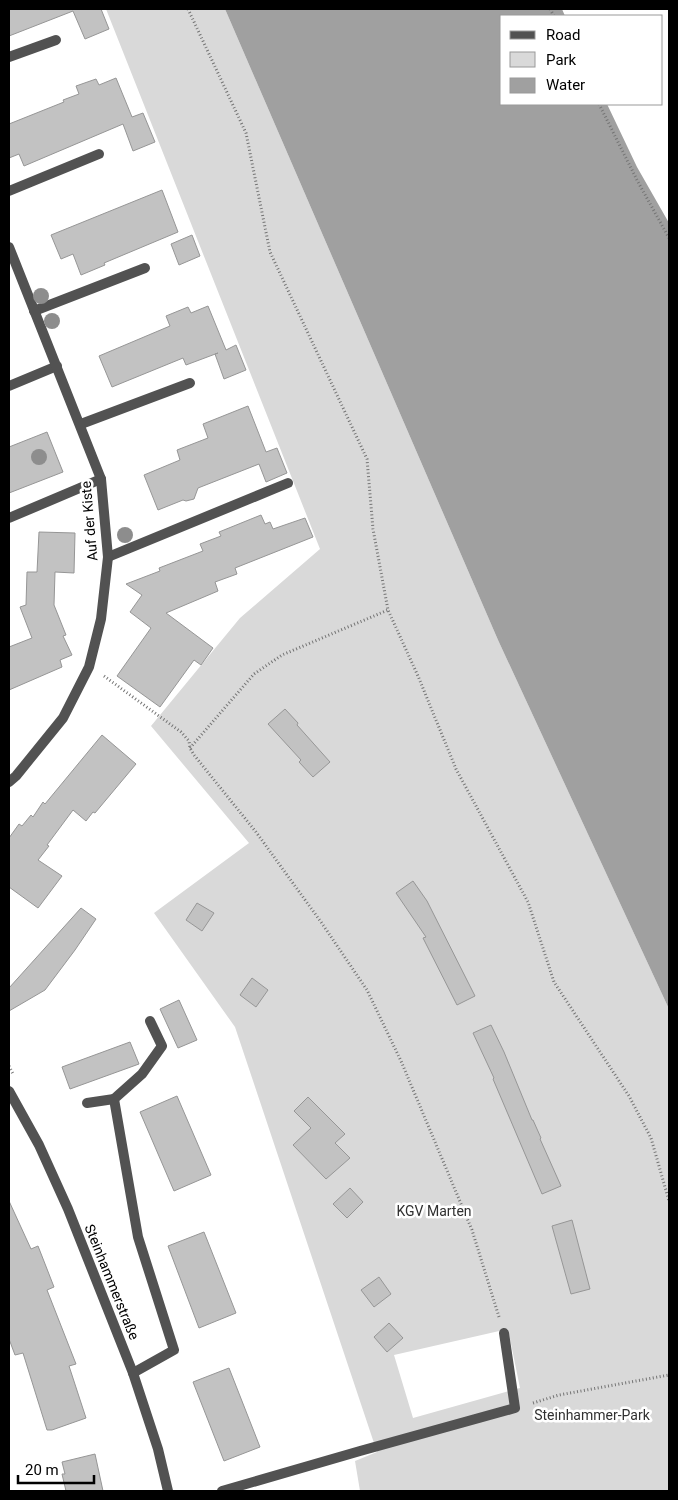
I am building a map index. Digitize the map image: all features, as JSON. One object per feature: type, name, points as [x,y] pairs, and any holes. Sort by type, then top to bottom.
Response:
[{"type":"street","points":[[9,57],[56,40]]},
{"type":"street","points":[[9,191],[99,154]]},
{"type":"street","name":"Auf der Kiste","points":[[9,249],[81,424],[101,479],[108,557],[101,619],[89,667],[63,718],[9,782]]},
{"type":"street","points":[[34,311],[144,268]]},
{"type":"street","points":[[9,386],[57,366]]},
{"type":"street","points":[[81,424],[190,383]]},
{"type":"street","points":[[9,518],[101,479]]},
{"type":"street","points":[[108,557],[288,483]]},
{"type":"street","points":[[87,1103],[114,1099],[142,1074],[162,1046],[150,1021]]},
{"type":"street","name":"Steinhammerstraße","points":[[9,1091],[39,1145],[68,1209],[133,1372],[158,1450],[168,1491]]},
{"type":"street","points":[[114,1099],[138,1237],[174,1350],[133,1372]]},
{"type":"street","points":[[222,1491],[360,1450],[515,1408],[503,1329]]},
{"type":"path","points":[[188,9],[246,133],[270,252],[367,459],[373,529],[388,610],[418,676],[456,770],[528,902],[554,982],[629,1096],[651,1138],[669,1201]]},
{"type":"path","points":[[599,105],[669,238]]},
{"type":"path","points":[[190,748],[254,674],[282,655],[388,610]]},
{"type":"path","points":[[89,667],[106,677],[181,732],[189,741],[190,748],[256,832],[367,990],[401,1061],[472,1230],[503,1329]]},
{"type":"path","points":[[515,1408],[559,1395],[669,1375]]},
{"type":"green space","points":[[106,9],[225,9],[498,640],[669,1009],[669,1491],[360,1491],[355,1461],[377,1452],[235,1027],[154,913],[249,843],[151,726],[240,618],[320,549]],"holes":[[[508,1329],[520,1388],[413,1418],[394,1355]]]},
{"type":"water","points":[[225,9],[562,9],[565,15],[500,15],[500,105],[607,105],[637,167],[669,223],[669,1009],[498,640]]},
{"type":"building","points":[[9,9],[101,9],[109,29],[85,39],[73,11],[9,36]]},
{"type":"building","points":[[116,78],[132,117],[143,113],[155,142],[133,151],[123,124],[24,166],[19,154],[9,158],[9,124],[79,94],[76,86],[96,79],[99,85]]},
{"type":"building","points":[[162,190],[178,232],[104,263],[105,265],[81,275],[73,254],[61,259],[51,235]]},
{"type":"building","points":[[192,235],[200,256],[179,265],[171,244]]},
{"type":"building","points":[[208,306],[226,350],[236,345],[246,370],[224,379],[215,354],[186,365],[183,358],[112,387],[99,356],[170,326],[166,316],[188,307],[191,313]]},
{"type":"building","points":[[248,406],[266,452],[277,448],[287,473],[266,482],[259,464],[198,488],[194,499],[183,500],[158,510],[144,475],[180,460],[177,450],[208,438],[203,424]]},
{"type":"building","points":[[47,432],[63,472],[9,493],[9,447]]},
{"type":"building","points":[[261,515],[265,524],[270,522],[273,529],[305,518],[313,537],[235,568],[237,574],[215,582],[218,591],[166,613],[213,648],[201,665],[194,660],[160,707],[117,676],[151,628],[130,612],[142,595],[126,584],[160,571],[159,568],[203,551],[200,544],[221,536],[219,532]]},
{"type":"building","points":[[39,532],[75,533],[74,573],[55,572],[54,605],[66,635],[63,636],[72,655],[60,660],[62,667],[9,690],[9,647],[32,638],[20,607],[26,605],[27,572],[37,572]]},
{"type":"building","points":[[285,709],[330,762],[313,777],[299,762],[301,760],[268,724]]},
{"type":"building","points":[[102,735],[136,764],[95,813],[93,812],[86,821],[73,810],[47,845],[49,846],[38,860],[62,876],[38,908],[9,887],[9,838],[19,824],[22,826],[31,815],[33,817],[43,802],[45,804]]},
{"type":"building","points":[[413,881],[427,901],[475,996],[457,1005],[423,938],[426,937],[396,893]]},
{"type":"building","points":[[197,903],[214,913],[202,931],[186,920]]},
{"type":"building","points":[[81,908],[96,919],[75,950],[45,990],[9,1011],[9,988]]},
{"type":"building","points":[[252,978],[268,990],[256,1007],[240,995]]},
{"type":"building","points":[[179,1000],[197,1040],[178,1048],[160,1009]]},
{"type":"building","points":[[491,1025],[561,1186],[542,1194],[494,1078],[473,1033]]},
{"type":"building","points":[[130,1042],[139,1064],[70,1089],[62,1067]]},
{"type":"building","points":[[177,1096],[211,1175],[174,1191],[140,1112]]},
{"type":"building","points":[[308,1097],[345,1134],[335,1143],[350,1158],[326,1179],[293,1145],[311,1128],[294,1111]]},
{"type":"building","points":[[350,1188],[363,1202],[347,1218],[333,1204]]},
{"type":"building","points":[[9,1201],[31,1249],[38,1246],[54,1287],[47,1290],[76,1364],[69,1366],[86,1418],[52,1430],[47,1430],[23,1353],[15,1355],[9,1339]]},
{"type":"building","points":[[572,1220],[590,1289],[571,1294],[552,1226]]},
{"type":"building","points":[[204,1232],[236,1313],[199,1328],[168,1246]]},
{"type":"building","points":[[379,1277],[391,1294],[374,1307],[361,1290]]},
{"type":"building","points":[[389,1323],[403,1338],[387,1352],[374,1337]]},
{"type":"building","points":[[229,1368],[260,1447],[224,1461],[193,1382]]},
{"type":"building","points":[[95,1454],[103,1491],[66,1491],[62,1474],[65,1474],[62,1462]]},
{"type":"park label","name":"KGV Marten","points":[[434,1211]]},
{"type":"park label","name":"Steinhammer-Park","points":[[592,1415]]}]
